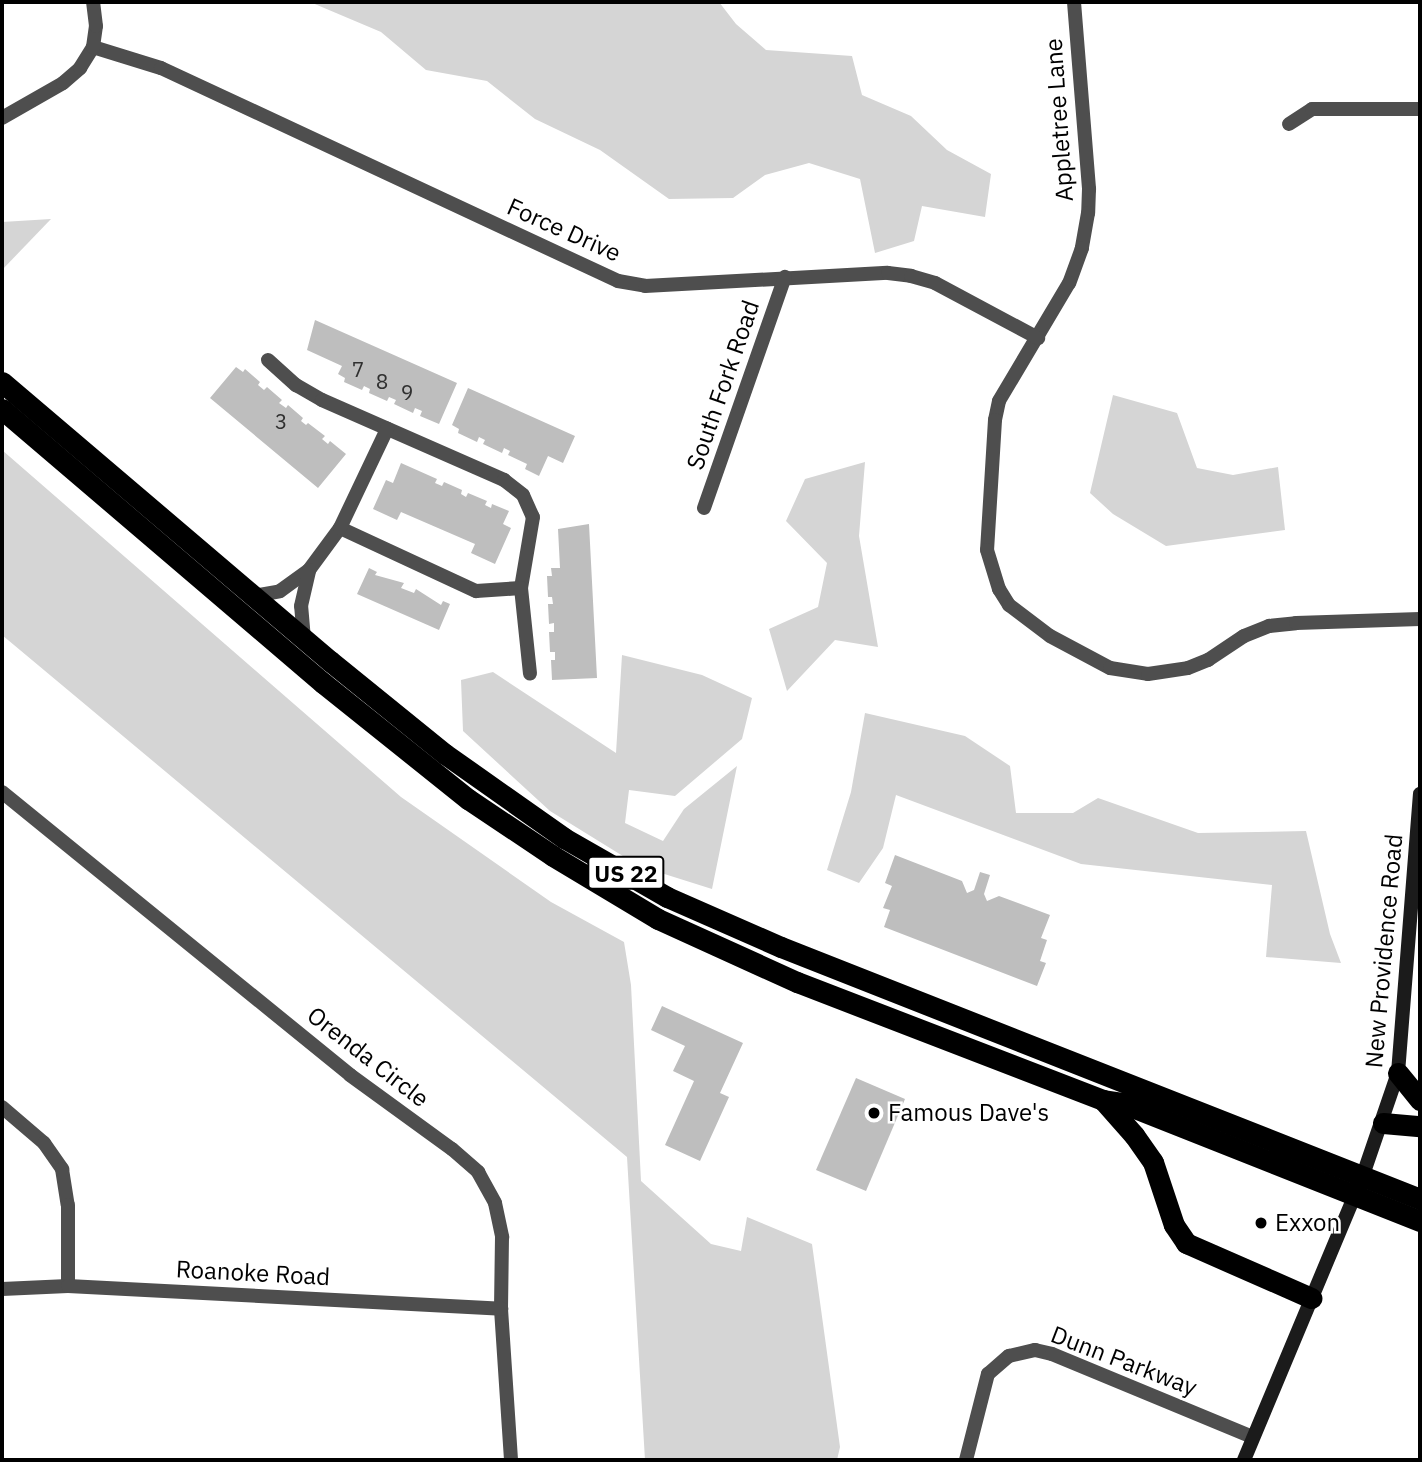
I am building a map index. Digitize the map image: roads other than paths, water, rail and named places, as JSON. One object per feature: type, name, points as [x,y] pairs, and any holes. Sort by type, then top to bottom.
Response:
[{"type":"highway","name":"US 22","points":[[2,382],[304,639],[445,754],[564,838],[667,897],[768,942],[1359,1184],[1420,1221]]},
{"type":"highway","name":"US 22","points":[[2,409],[355,709],[468,799],[553,856],[658,919],[768,970],[1103,1100],[1122,1103],[1359,1184],[1420,1199]]},
{"type":"highway","points":[[1398,1073],[1420,1100]]},
{"type":"highway","points":[[1103,1100],[1134,1135],[1153,1162],[1174,1225],[1186,1243],[1311,1298]]},
{"type":"highway","points":[[1383,1123],[1420,1126]]},
{"type":"street","points":[[2,118],[63,83],[80,68],[93,47],[96,26],[93,2]]},
{"type":"street","name":"Appletree Lane","points":[[1074,2],[1090,189],[1088,214],[1082,248],[1069,282],[999,401],[995,420],[987,550],[991,570],[1009,604],[1050,636],[1110,668],[1148,674],[1188,668],[1208,660],[1244,636],[1269,626],[1296,622],[1420,619]]},
{"type":"street","name":"Force Drive","points":[[93,47],[161,68],[618,281],[645,286],[888,273],[911,276],[935,283],[1038,338]]},
{"type":"street","points":[[1289,124],[1312,109],[1420,109]]},
{"type":"street","name":"South Fork Road","points":[[704,508],[785,278]]},
{"type":"street","points":[[268,360],[296,385],[313,395],[504,480],[523,495],[533,517],[521,588],[530,674]]},
{"type":"street","points":[[253,596],[280,591],[309,570],[340,528],[387,429]]},
{"type":"street","points":[[340,528],[476,591],[521,588]]},
{"type":"street","points":[[304,639],[301,606],[309,570]]},
{"type":"street","name":"Orenda Circle","points":[[2,792],[350,1075],[470,1164],[485,1182],[499,1214],[502,1237],[501,1309],[512,1460]]},
{"type":"street","name":"New Providence Road","points":[[1244,1460],[1359,1184],[1383,1123],[1398,1073],[1420,794]]},
{"type":"street","points":[[2,1107],[44,1143],[62,1169],[68,1205],[68,1286]]},
{"type":"street","name":"Roanoke Road","points":[[2,1289],[68,1286],[501,1309]]},
{"type":"street","name":"Dunn Parkway","points":[[966,1460],[988,1374],[1009,1356],[1035,1350],[1052,1354],[1252,1437]]},
{"type":"place","name":"Famous Dave's","points":[[874,1113]]},
{"type":"place","name":"Exxon","points":[[1261,1223]]}]
